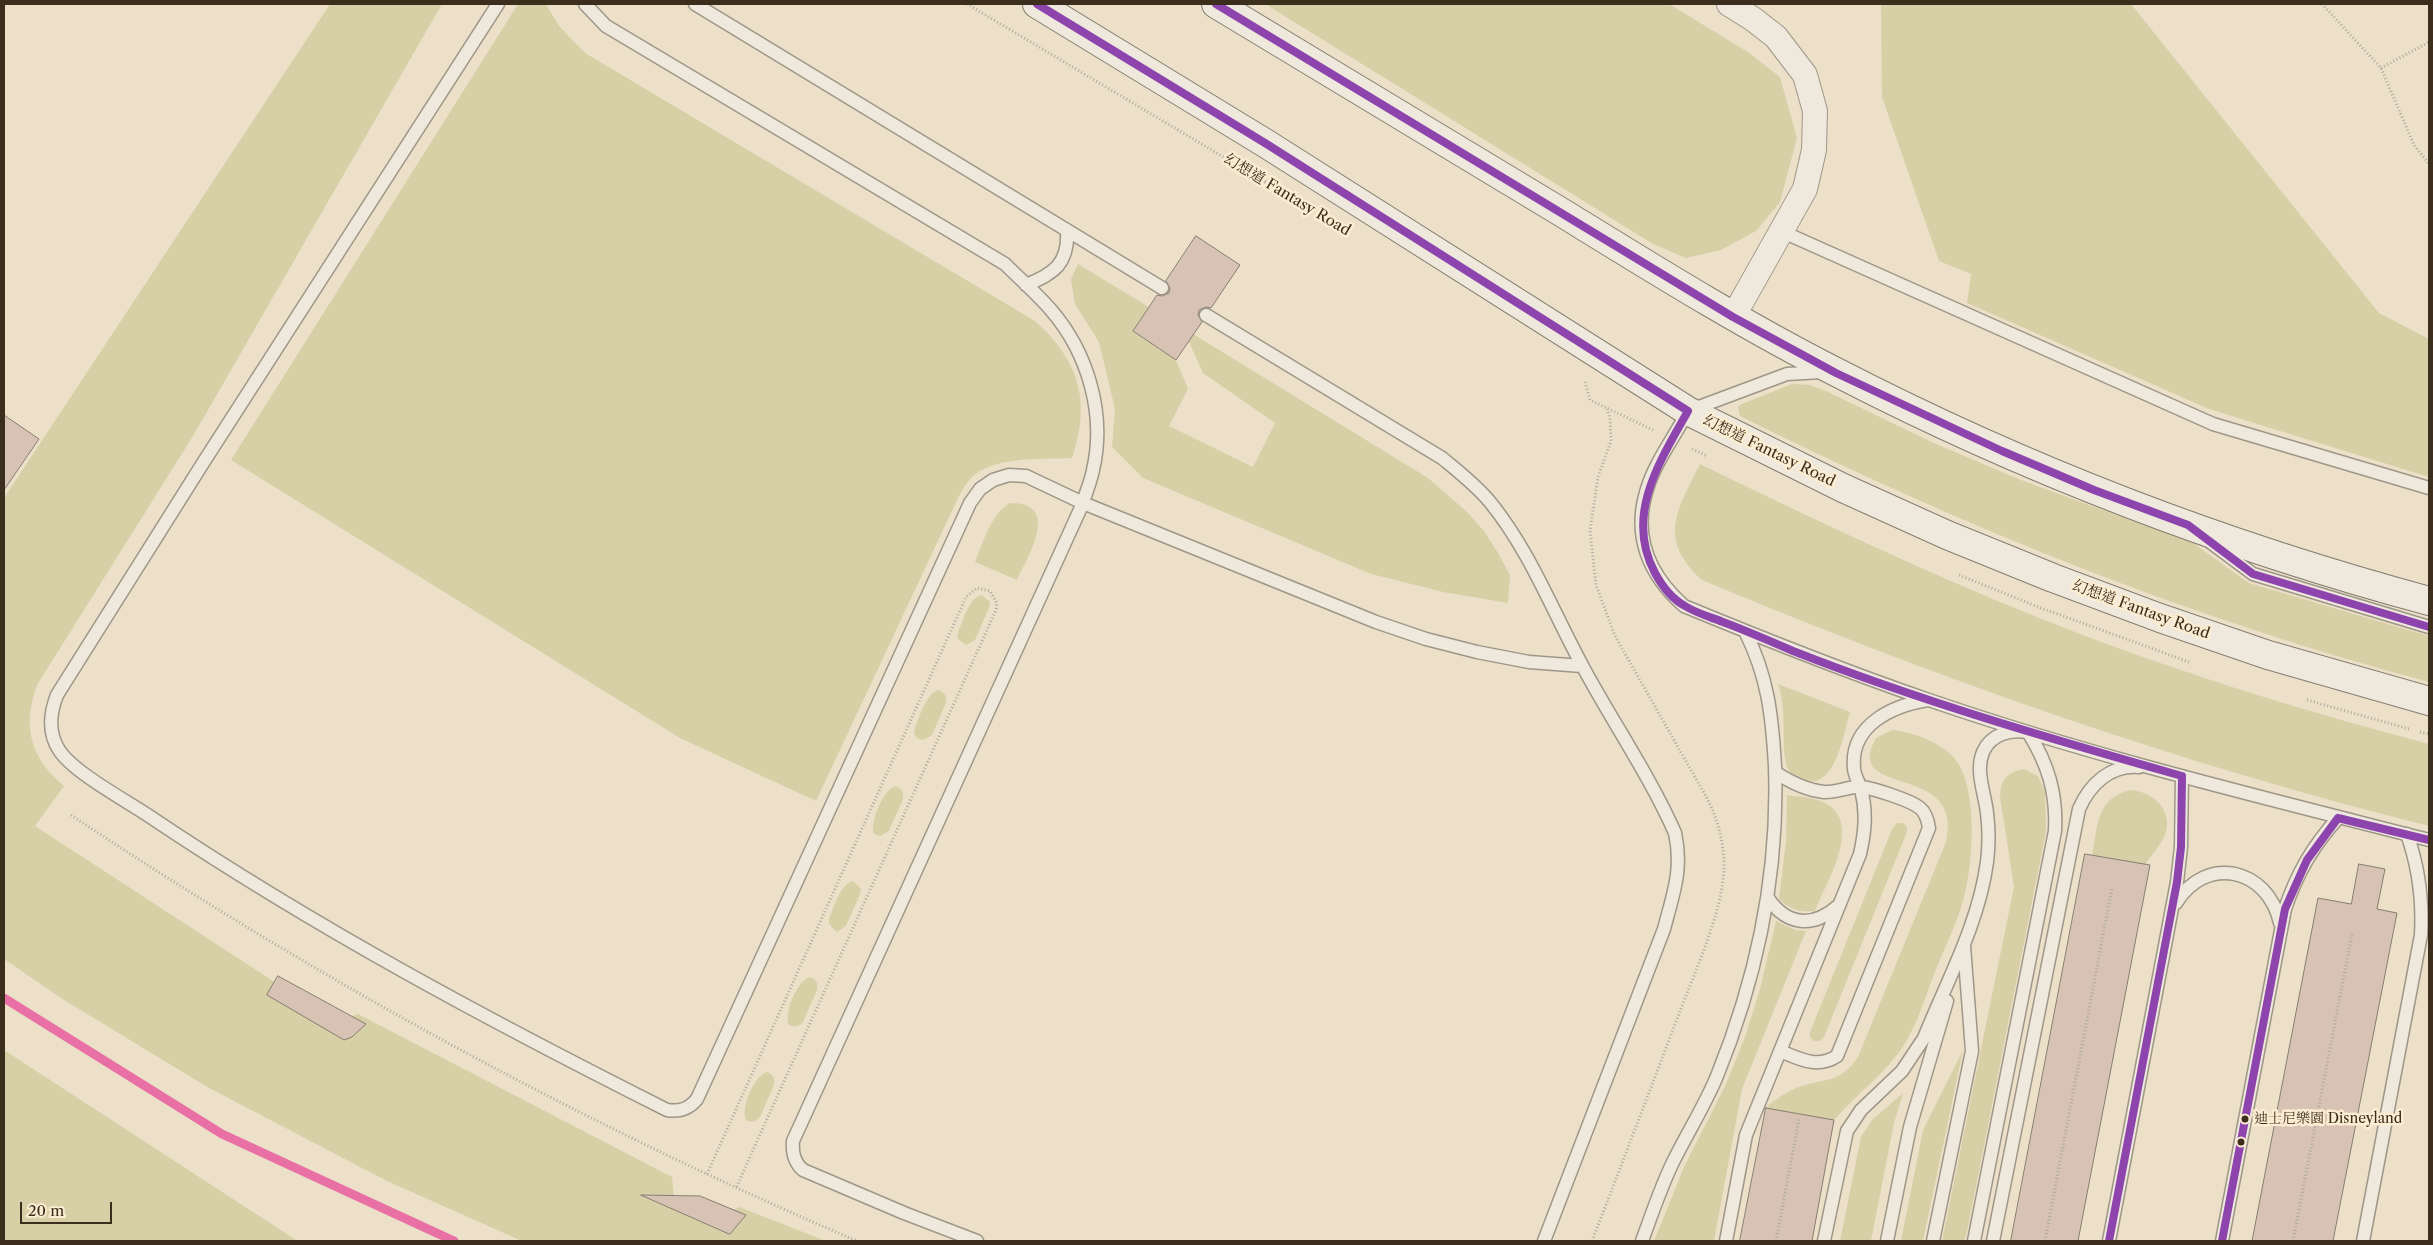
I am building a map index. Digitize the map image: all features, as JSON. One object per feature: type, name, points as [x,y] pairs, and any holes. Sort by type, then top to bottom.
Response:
[{"type":"main road","name":"幻想道 Fantasy Road","points":[[1037,4],[1265,143],[1688,411],[1843,488],[1947,535],[2053,578],[2160,618],[2268,655],[2429,701]]},
{"type":"main road","points":[[1216,4],[1733,317],[1836,372],[2002,451],[2094,490],[2188,525],[2351,580],[2429,601]]},
{"type":"street","points":[[1729,4],[1753,19],[1776,37],[1805,75],[1815,111],[1814,150],[1805,189],[1783,232],[1733,317]]},
{"type":"lane","points":[[498,4],[203,463],[57,695],[51,718],[54,740],[60,751],[77,768],[255,884],[426,983],[667,1110],[684,1110],[692,1105],[697,1098],[970,502],[980,489],[994,480],[1010,475],[1026,476],[1083,503],[1376,622],[1426,639],[1503,657],[1582,666]]},
{"type":"lane","points":[[585,4],[606,26],[1005,264],[1051,310],[1071,338],[1086,369],[1094,402],[1097,436],[1094,470],[1083,503],[793,1141],[794,1157],[803,1170],[904,1213],[977,1241]]},
{"type":"lane","points":[[695,4],[1162,288]]},
{"type":"lane","points":[[1026,285],[1051,273],[1060,265],[1068,242],[1067,231]]},
{"type":"lane","points":[[1783,232],[2213,424],[2429,488]]},
{"type":"lane","points":[[1206,315],[1442,458],[1489,500],[1508,525],[1524,551],[1582,666],[1669,819],[1675,834],[1679,864],[1678,878],[1664,929],[1544,1241]]},
{"type":"lane","points":[[1836,372],[1787,374],[1688,411],[1647,488],[1642,516],[1644,544],[1658,578],[1684,606],[1927,700],[2028,732],[2182,776],[2338,818],[2429,840]]},
{"type":"lane","points":[[2188,525],[2253,574],[2429,627]]},
{"type":"lane","points":[[1642,1241],[1670,1169],[1716,1079],[1734,1033],[1749,986],[1768,898],[1774,840],[1775,772],[1772,716],[1768,692],[1745,631]]},
{"type":"lane","points":[[1726,1241],[1746,1135],[1860,854],[1864,837],[1865,811],[1860,786],[1854,770],[1854,758],[1863,734],[1870,724],[1883,714],[1912,702],[1927,700]]},
{"type":"lane","points":[[1824,1241],[1847,1131],[1861,1110],[1889,1086],[1914,1055],[1924,1038],[1978,908],[1987,860],[1987,813],[1980,768],[1983,752],[1989,743],[2002,734],[2017,730],[2028,732],[2039,750],[2050,776],[2056,810],[2056,831],[1974,1241]]},
{"type":"lane","points":[[1993,1241],[2079,809],[2085,796],[2094,784],[2106,775],[2120,769],[2149,767]]},
{"type":"lane","points":[[1775,772],[1790,782],[1807,789],[1825,792],[1843,791],[1860,786],[1912,803],[1921,809],[1927,818],[1929,828],[1928,837],[1837,1056],[1828,1062],[1817,1064],[1780,1051]]},
{"type":"lane","points":[[2108,1241],[2170,917],[2181,847],[2182,776]]},
{"type":"lane","points":[[2222,1241],[2285,908],[2295,880],[2309,853],[2338,818]]},
{"type":"lane","points":[[2363,1241],[2421,934],[2423,904],[2419,874],[2407,834]]},
{"type":"lane","points":[[2170,917],[2176,902],[2185,890],[2197,880],[2212,874],[2228,873],[2243,876],[2257,883],[2268,894],[2276,907],[2280,922],[2280,938]]},
{"type":"lane","points":[[1768,898],[1784,916],[1807,922],[1830,914],[1838,906]]},
{"type":"lane","points":[[2416,964],[2421,949],[2429,937]]},
{"type":"lane","points":[[1887,1241],[1910,1127],[1964,943]]},
{"type":"lane","points":[[1933,1241],[1972,1051],[1964,943]]},
{"type":"path","name":"幻想道 Fantasy Road","points":[[967,4],[1300,203]]},
{"type":"path","points":[[2322,4],[2381,68],[2414,146],[2429,164]]},
{"type":"path","points":[[2381,68],[2429,42]]},
{"type":"path","points":[[1584,381],[1590,400]]},
{"type":"path","points":[[707,1174],[966,597],[977,588],[990,591],[997,603],[996,610],[736,1188]]},
{"type":"path","points":[[71,815],[233,920],[410,1023],[540,1092],[707,1174],[858,1241]]},
{"type":"path","points":[[2044,1241],[2112,888]]},
{"type":"path","points":[[2293,1241],[2352,934]]},
{"type":"path","points":[[1776,1241],[1800,1119]]},
{"type":"shaded area","points":[[330,4],[442,4],[193,436],[37,685],[30,714],[32,740],[43,764],[64,786],[35,826],[290,992],[334,1024],[358,1014],[672,1177],[674,1197],[720,1218],[739,1207],[826,1241],[522,1241],[387,1181],[209,1088],[64,1000],[4,959],[4,498]]},
{"type":"shaded area","points":[[518,4],[546,4],[559,26],[585,53],[1035,321],[1062,351],[1078,384],[1081,401],[1081,419],[1072,458],[1004,462],[980,471],[970,479],[963,489],[816,801],[680,738],[231,460]]},
{"type":"shaded area","points":[[1265,4],[1669,4],[1748,52],[1780,77],[1797,138],[1780,202],[1756,231],[1721,250],[1686,258],[1653,244]]},
{"type":"shaded area","points":[[1881,4],[2131,4],[2379,313],[2429,339],[2429,477],[2209,409],[1967,303],[1971,274],[1939,261],[1882,97]]},
{"type":"shaded area","points":[[1078,264],[1149,307],[1133,331],[1176,360],[1188,389],[1169,426],[1253,467],[1275,423],[1203,373],[1189,342],[1193,334],[1428,478],[1467,512],[1484,531],[1510,575],[1508,603],[1443,592],[1371,574],[1143,478],[1112,447],[1115,409],[1099,342],[1075,304],[1071,279]]},
{"type":"shaded area","points":[[1792,384],[1810,385],[1828,392],[1936,444],[2021,480],[2193,543],[2249,583],[2429,636],[2429,682],[2340,657],[2252,629],[2078,567],[1907,495],[1740,416],[1738,407],[1742,404]]},
{"type":"shaded area","points":[[1700,464],[1909,563],[2085,636],[2231,686],[2330,717],[2429,744],[2429,826],[2336,802],[2244,775],[2061,717],[1881,651],[1702,580],[1688,565],[1679,551],[1675,524],[1684,496]]},
{"type":"shaded area","points":[[1010,503],[1026,505],[1035,512],[1038,521],[1033,545],[1017,580],[975,562],[997,514]]},
{"type":"shaded area","points":[[982,595],[990,602],[989,608],[975,640],[966,645],[957,638],[958,632],[973,600]]},
{"type":"shaded area","points":[[1778,684],[1850,712],[1836,759],[1830,770],[1822,778],[1813,781],[1801,780],[1794,776],[1787,767],[1781,694]]},
{"type":"shaded area","points":[[939,690],[945,695],[946,703],[932,735],[923,740],[917,738],[914,733],[921,711],[930,696]]},
{"type":"shaded area","points":[[1892,730],[1919,736],[1946,750],[1958,763],[1964,777],[1969,793],[1972,831],[1969,869],[1960,910],[1912,1030],[1902,1048],[1878,1076],[1834,1120],[1765,1108],[1797,1088],[1840,1075],[1858,1057],[1946,842],[1947,817],[1938,800],[1923,789],[1888,777],[1875,769],[1870,757],[1876,738]]},
{"type":"shaded area","points":[[2024,769],[2038,776],[2045,791],[2046,831],[1967,1232],[1964,1241],[1942,1241],[2014,887],[2000,797],[2001,791],[2003,781],[2009,775]]},
{"type":"shaded area","points":[[896,786],[902,791],[903,799],[889,831],[880,836],[874,834],[874,822],[882,799],[891,788]]},
{"type":"shaded area","points":[[2131,790],[2147,794],[2154,799],[2160,804],[2167,818],[2165,835],[2145,865],[2092,855],[2098,823],[2105,806],[2111,799]]},
{"type":"shaded area","points":[[1787,795],[1812,798],[1825,803],[1836,812],[1841,824],[1842,839],[1839,854],[1815,911],[1795,910],[1779,899],[1786,841]]},
{"type":"shaded area","points":[[1897,823],[1903,823],[1907,827],[1907,832],[1824,1037],[1820,1041],[1814,1041],[1810,1037],[1810,1032],[1893,827]]},
{"type":"shaded area","points":[[853,881],[861,889],[860,894],[846,926],[837,932],[829,924],[829,919],[841,891],[848,883]]},
{"type":"shaded area","points":[[1776,921],[1795,930],[1806,931],[1742,1089],[1714,1241],[1654,1241],[1684,1167],[1726,1084],[1745,1037],[1760,989]]},
{"type":"shaded area","points":[[810,977],[816,982],[817,990],[803,1022],[796,1026],[789,1025],[788,1013],[796,990],[805,979]]},
{"type":"shaded area","points":[[4,1050],[293,1238],[299,1241],[4,1241]]},
{"type":"shaded area","points":[[1963,1050],[1923,1241],[1901,1241],[1923,1130]]},
{"type":"shaded area","points":[[767,1072],[774,1077],[774,1085],[760,1117],[753,1122],[748,1121],[746,1120],[745,1108],[750,1093],[762,1074]]},
{"type":"shaded area","points":[[1903,1093],[1894,1123],[1871,1241],[1840,1241],[1861,1137],[1872,1120]]},
{"type":"building","points":[[1196,236],[1240,265],[1211,308],[1206,307],[1199,310],[1198,315],[1202,322],[1176,360],[1133,331],[1157,295],[1162,296],[1169,293],[1170,288],[1166,281]]},
{"type":"building","points":[[4,415],[39,439],[4,490]]},
{"type":"building","points":[[2085,854],[2150,865],[2078,1241],[2011,1241]]},
{"type":"building","points":[[2359,864],[2385,869],[2377,909],[2397,913],[2333,1241],[2252,1241],[2318,898],[2351,904]]},
{"type":"building","points":[[278,976],[366,1024],[352,1037],[344,1040],[267,995]]},
{"type":"building","points":[[1766,1108],[1834,1120],[1812,1241],[1740,1241]]},
{"type":"building","points":[[641,1195],[700,1196],[746,1215],[730,1234]]},
{"type":"transit line","points":[[1037,4],[1265,143],[1688,411]]},
{"type":"transit line","points":[[1216,4],[1733,317],[1836,373],[2002,451],[2094,490],[2188,525],[2253,574],[2429,627]]},
{"type":"transit line","points":[[1688,411],[1667,449],[1649,489],[1644,509],[1643,530],[1646,551],[1655,573],[1668,592],[1680,603],[1698,613],[1793,651],[1937,703],[2182,776]]},
{"type":"transit line","points":[[2109,1241],[2177,882],[2181,847],[2182,776]]},
{"type":"transit line","points":[[2338,818],[2429,840]]},
{"type":"transit line","points":[[2222,1241],[2285,909],[2307,860],[2338,818]]},
{"type":"transit line","points":[[4,998],[222,1134],[454,1241]]},
{"type":"place","name":"迪士尼樂園 Disneyland","points":[[2245,1119]]}]
